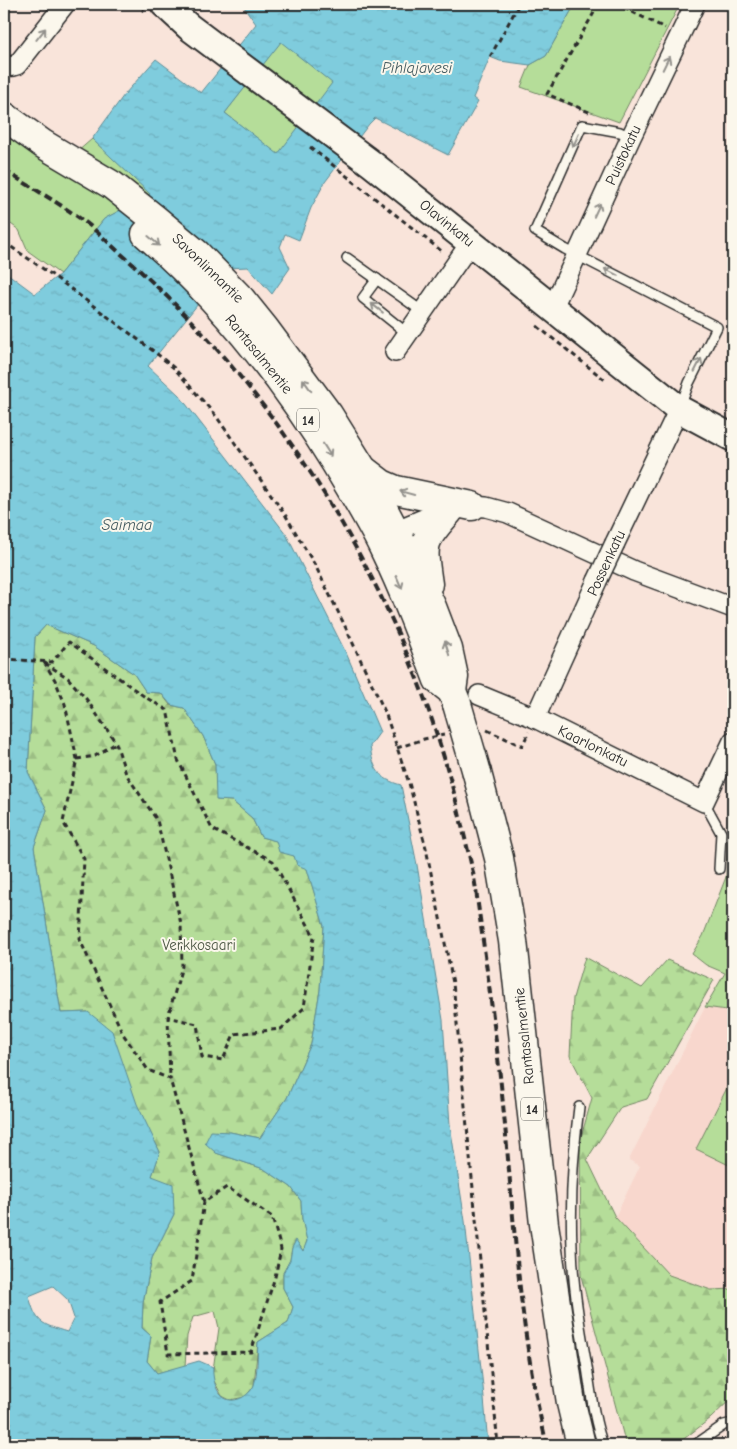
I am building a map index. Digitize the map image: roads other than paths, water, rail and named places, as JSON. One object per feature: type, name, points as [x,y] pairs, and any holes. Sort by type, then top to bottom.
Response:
[{"type":"highway","name":"Savonlinnantie","points":[[4,116],[108,192],[155,219],[197,254],[233,305],[294,366],[364,470]]},
{"type":"highway","name":"Rantasalmentie","points":[[233,305],[364,510],[387,534],[432,607],[448,649],[454,677],[463,697],[477,773],[498,858],[513,941],[544,1224],[571,1403],[580,1445]]},
{"type":"highway","name":"Rantasalmentie","points":[[364,470],[413,615],[438,680],[463,697]]},
{"type":"highway","points":[[364,470],[382,484],[396,490],[461,509]]},
{"type":"highway","points":[[432,607],[424,547],[430,532],[461,509]]},
{"type":"main road","name":"Olavinkatu","points":[[164,4],[189,28],[372,164],[464,253],[553,307],[679,409],[733,438]]},
{"type":"street","points":[[4,64],[12,67],[17,64],[65,4]]},
{"type":"street","name":"Puistokatu","points":[[553,307],[631,137],[695,4]]},
{"type":"street","points":[[395,352],[464,253]]},
{"type":"street","name":"Possenkatu","points":[[535,718],[597,581],[679,409]]},
{"type":"street","points":[[387,534],[420,520],[461,509],[486,507],[508,513],[634,571],[733,608]]},
{"type":"street","name":"Kaarlonkatu","points":[[463,697],[535,718],[704,802]]},
{"type":"street","points":[[704,802],[733,741]]},
{"type":"lane","points":[[631,137],[620,132],[582,125],[535,231],[577,255],[718,327],[689,383],[679,409]]},
{"type":"lane","points":[[346,258],[423,312]]},
{"type":"lane","points":[[377,279],[364,298],[408,334]]},
{"type":"lane","points":[[704,802],[721,832],[719,869]]},
{"type":"lane","points":[[579,1107],[574,1150],[572,1247],[585,1355],[594,1407],[604,1445]]},
{"type":"lane","points":[[695,1445],[724,1425],[733,1423]]},
{"type":"water","name":"Saimaa","points":[[242,4],[575,4],[546,56],[530,65],[500,61],[490,57],[473,98],[478,102],[448,155],[375,118],[325,182],[311,208],[299,240],[285,234],[280,247],[290,268],[272,294],[248,267],[227,268],[148,366],[179,395],[286,534],[347,655],[380,732],[370,746],[375,767],[387,780],[401,785],[417,865],[443,1020],[450,1125],[465,1221],[488,1445],[4,1445],[4,271],[35,294],[60,274],[104,219],[150,194],[92,139],[124,95],[156,59],[201,93],[256,24]],"holes":[[[281,42],[332,83],[278,154],[225,113]],[[46,625],[94,646],[134,674],[146,692],[161,693],[171,705],[184,708],[203,736],[215,764],[216,800],[232,801],[252,818],[261,837],[276,841],[279,852],[294,856],[297,865],[307,869],[324,926],[320,990],[311,1044],[287,1098],[260,1138],[230,1132],[211,1131],[205,1143],[216,1153],[264,1169],[291,1187],[301,1201],[302,1219],[307,1241],[303,1251],[296,1240],[292,1248],[290,1260],[283,1273],[283,1288],[293,1307],[288,1323],[258,1342],[257,1369],[254,1385],[249,1393],[235,1400],[226,1399],[222,1396],[215,1382],[213,1367],[199,1361],[157,1373],[147,1361],[151,1336],[142,1328],[143,1302],[152,1258],[174,1214],[173,1184],[152,1176],[160,1152],[137,1104],[112,1031],[88,1012],[61,1013],[34,847],[47,810],[28,772],[35,637]],[[53,1286],[68,1300],[74,1318],[67,1332],[51,1327],[41,1321],[34,1312],[29,1296]]]},
{"type":"railway","points":[[4,170],[69,210],[94,229],[187,316],[242,379],[292,446],[338,517],[378,591],[412,668],[441,746],[475,882],[498,1061],[523,1311],[537,1401],[547,1445]]},
{"type":"water label","name":"Pihlajavesi","points":[[417,68]]},
{"type":"park label","name":"Verkkosaari","points":[[199,945]]}]
